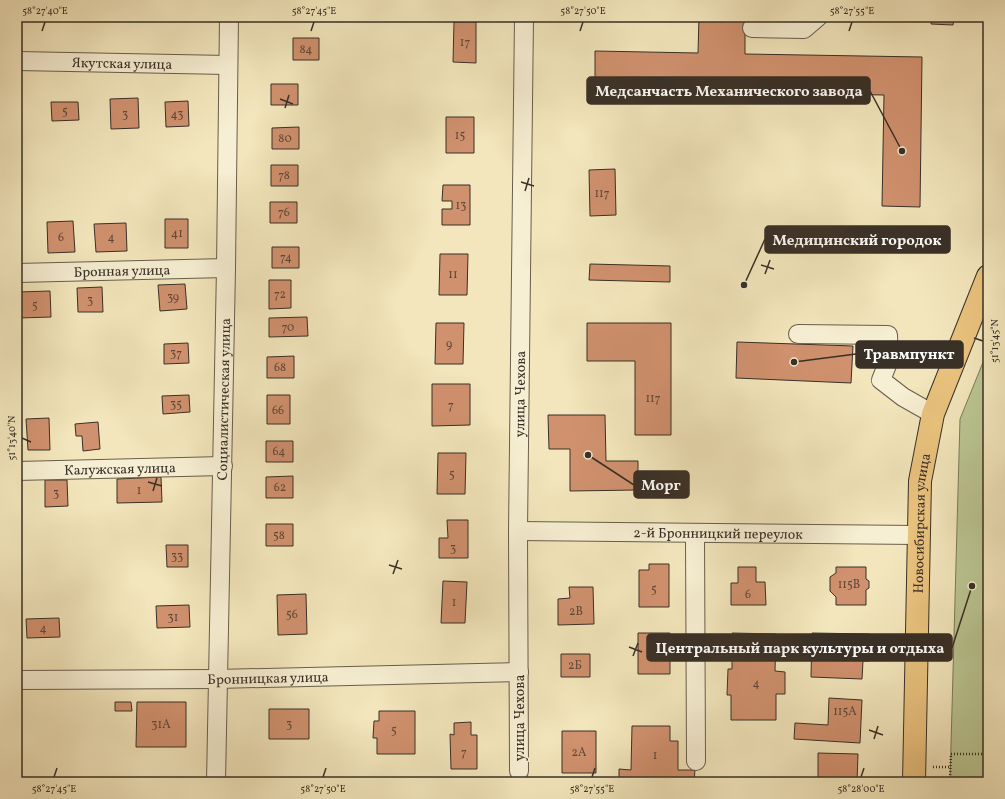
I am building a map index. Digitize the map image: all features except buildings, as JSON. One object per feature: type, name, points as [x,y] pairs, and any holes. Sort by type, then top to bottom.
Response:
[{"type":"main road","name":"Новосибирская улица","points":[[914,782],[920,481],[933,414],[988,276]]},
{"type":"street","name":"Социалистическая улица","points":[[216,782],[223,466],[229,17]]},
{"type":"street","name":"улица Чехова","points":[[519,771],[518,531],[524,17]]},
{"type":"street","points":[[752,28],[804,30],[818,17]]},
{"type":"street","name":"Якутская улица","points":[[17,61],[228,65]]},
{"type":"street","name":"Бронная улица","points":[[17,272],[226,268]]},
{"type":"street","points":[[798,334],[888,335],[889,360],[881,380],[903,397],[933,414]]},
{"type":"street","name":"Калужская улица","points":[[17,471],[223,466]]},
{"type":"street","name":"2-й Бронницкий переулок","points":[[518,531],[695,534],[918,535]]},
{"type":"street","points":[[695,534],[696,761]]},
{"type":"street","name":"Бронницкая улица","points":[[17,680],[218,679],[519,672]]},
{"type":"path","points":[[988,754],[951,754],[950,779],[987,779],[988,774]]},
{"type":"green space","points":[[988,350],[988,782],[950,782],[960,419]]},
{"type":"place","name":"Медсанчасть Механического завода","points":[[902,151]]},
{"type":"place","name":"Медицинский городок","points":[[744,285]]},
{"type":"place","name":"Травмпункт","points":[[794,362]]},
{"type":"place","name":"Морг","points":[[588,455]]},
{"type":"place","name":"Центральный парк культуры и отдыха","points":[[972,586]]}]
